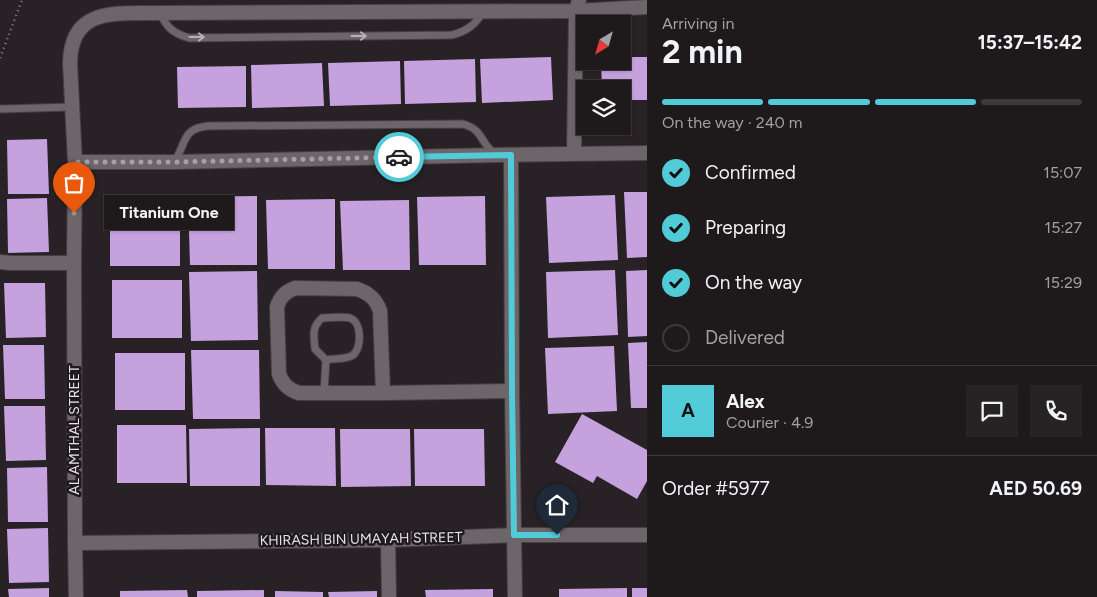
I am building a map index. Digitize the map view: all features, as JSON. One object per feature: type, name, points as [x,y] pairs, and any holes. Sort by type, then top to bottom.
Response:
[{"type":"street","name":"AL AMTHAL STREET","points":[[76,597],[75,162],[70,51],[74,38],[81,28],[91,20],[104,15],[160,12],[484,11],[575,4],[647,7]]},
{"type":"street","points":[[574,153],[575,4]]},
{"type":"street","points":[[75,162],[174,162],[647,153]]},
{"type":"street","points":[[504,155],[512,391],[515,597]]},
{"type":"street","points":[[4,264],[74,263]]},
{"type":"street","points":[[383,393],[380,311],[372,296],[357,288],[295,288],[283,295],[277,306],[279,374],[286,387],[292,391],[324,394],[512,391]]},
{"type":"street","name":"KHIRASH BIN UMAYAH STREET","points":[[75,543],[388,540],[514,535],[647,535]]},
{"type":"street","points":[[388,540],[389,597]]},
{"type":"lane","points":[[160,12],[164,23],[171,30],[190,38],[452,35],[471,27],[484,11]]},
{"type":"lane","points":[[0,109],[72,107]]},
{"type":"lane","points":[[174,162],[179,156],[186,136],[201,126],[463,124],[476,130],[489,149],[504,155]]},
{"type":"lane","points":[[324,394],[326,360],[315,349],[314,328],[322,318],[349,317],[354,320],[359,327],[359,346],[355,354],[349,357],[326,360]]},
{"type":"path","points":[[0,58],[22,0]]},
{"type":"building","points":[[551,57],[553,100],[482,103],[480,59]]},
{"type":"building","points":[[631,57],[647,57],[647,100],[631,100],[631,80],[602,80],[601,70],[631,70]]},
{"type":"building","points":[[475,59],[476,102],[405,104],[404,61]]},
{"type":"building","points":[[400,61],[401,104],[330,106],[328,63]]},
{"type":"building","points":[[322,63],[324,106],[252,108],[251,65]]},
{"type":"building","points":[[246,66],[246,107],[178,108],[177,67]]},
{"type":"building","points":[[47,139],[49,194],[8,194],[7,140]]},
{"type":"building","points":[[624,192],[647,192],[647,257],[627,258]]},
{"type":"building","points":[[615,195],[618,260],[549,263],[546,197]]},
{"type":"building","points":[[257,196],[257,265],[190,265],[188,197]]},
{"type":"building","points":[[485,196],[486,265],[419,265],[417,197]]},
{"type":"building","points":[[47,198],[49,252],[8,253],[7,199]]},
{"type":"building","points":[[335,199],[335,269],[268,269],[266,200]]},
{"type":"building","points":[[409,200],[410,270],[343,270],[340,201]]},
{"type":"building","points":[[110,208],[180,208],[180,266],[110,266]]},
{"type":"building","points":[[615,270],[618,335],[548,338],[546,272]]},
{"type":"building","points":[[647,270],[647,336],[628,337],[626,271]]},
{"type":"building","points":[[257,271],[258,340],[191,341],[189,272]]},
{"type":"building","points":[[112,280],[182,280],[182,338],[112,338]]},
{"type":"building","points":[[4,283],[45,283],[46,337],[6,338]]},
{"type":"building","points":[[647,342],[647,408],[631,408],[628,343]]},
{"type":"building","points":[[3,345],[44,345],[45,399],[5,399]]},
{"type":"building","points":[[614,346],[617,411],[548,414],[545,348]]},
{"type":"building","points":[[191,350],[259,350],[260,419],[193,419]]},
{"type":"building","points":[[115,353],[185,353],[185,410],[115,410]]},
{"type":"building","points":[[4,406],[45,406],[46,460],[6,461]]},
{"type":"building","points":[[582,414],[647,450],[647,481],[637,499],[597,476],[593,483],[555,462]]},
{"type":"building","points":[[117,425],[186,425],[187,483],[117,483]]},
{"type":"building","points":[[260,428],[260,486],[190,486],[189,429]]},
{"type":"building","points":[[265,428],[335,428],[336,486],[266,485]]},
{"type":"building","points":[[340,429],[410,429],[411,486],[341,487]]},
{"type":"building","points":[[414,429],[484,429],[485,486],[415,486]]},
{"type":"building","points":[[47,467],[48,522],[8,522],[7,468]]},
{"type":"building","points":[[48,528],[49,582],[9,583],[7,529]]},
{"type":"building","points":[[49,588],[49,597],[9,597],[8,589]]},
{"type":"building","points":[[627,588],[627,597],[559,597],[559,589]]},
{"type":"building","points":[[632,588],[647,588],[647,597],[632,597]]},
{"type":"building","points":[[493,589],[493,597],[426,597],[425,590]]},
{"type":"building","points":[[187,590],[188,597],[120,597],[120,591]]},
{"type":"building","points":[[264,590],[264,597],[197,597],[197,591]]},
{"type":"building","points":[[275,591],[323,592],[323,597],[275,597]]},
{"type":"building","points":[[377,591],[377,597],[329,597],[328,592]]},
{"type":"way so far","points":[[74,213],[75,162],[174,162],[399,157]]},
{"type":"place","name":"Titanium One","points":[[74,213]]},
{"type":"route","points":[[399,157],[511,155],[514,535],[557,535]]}]
